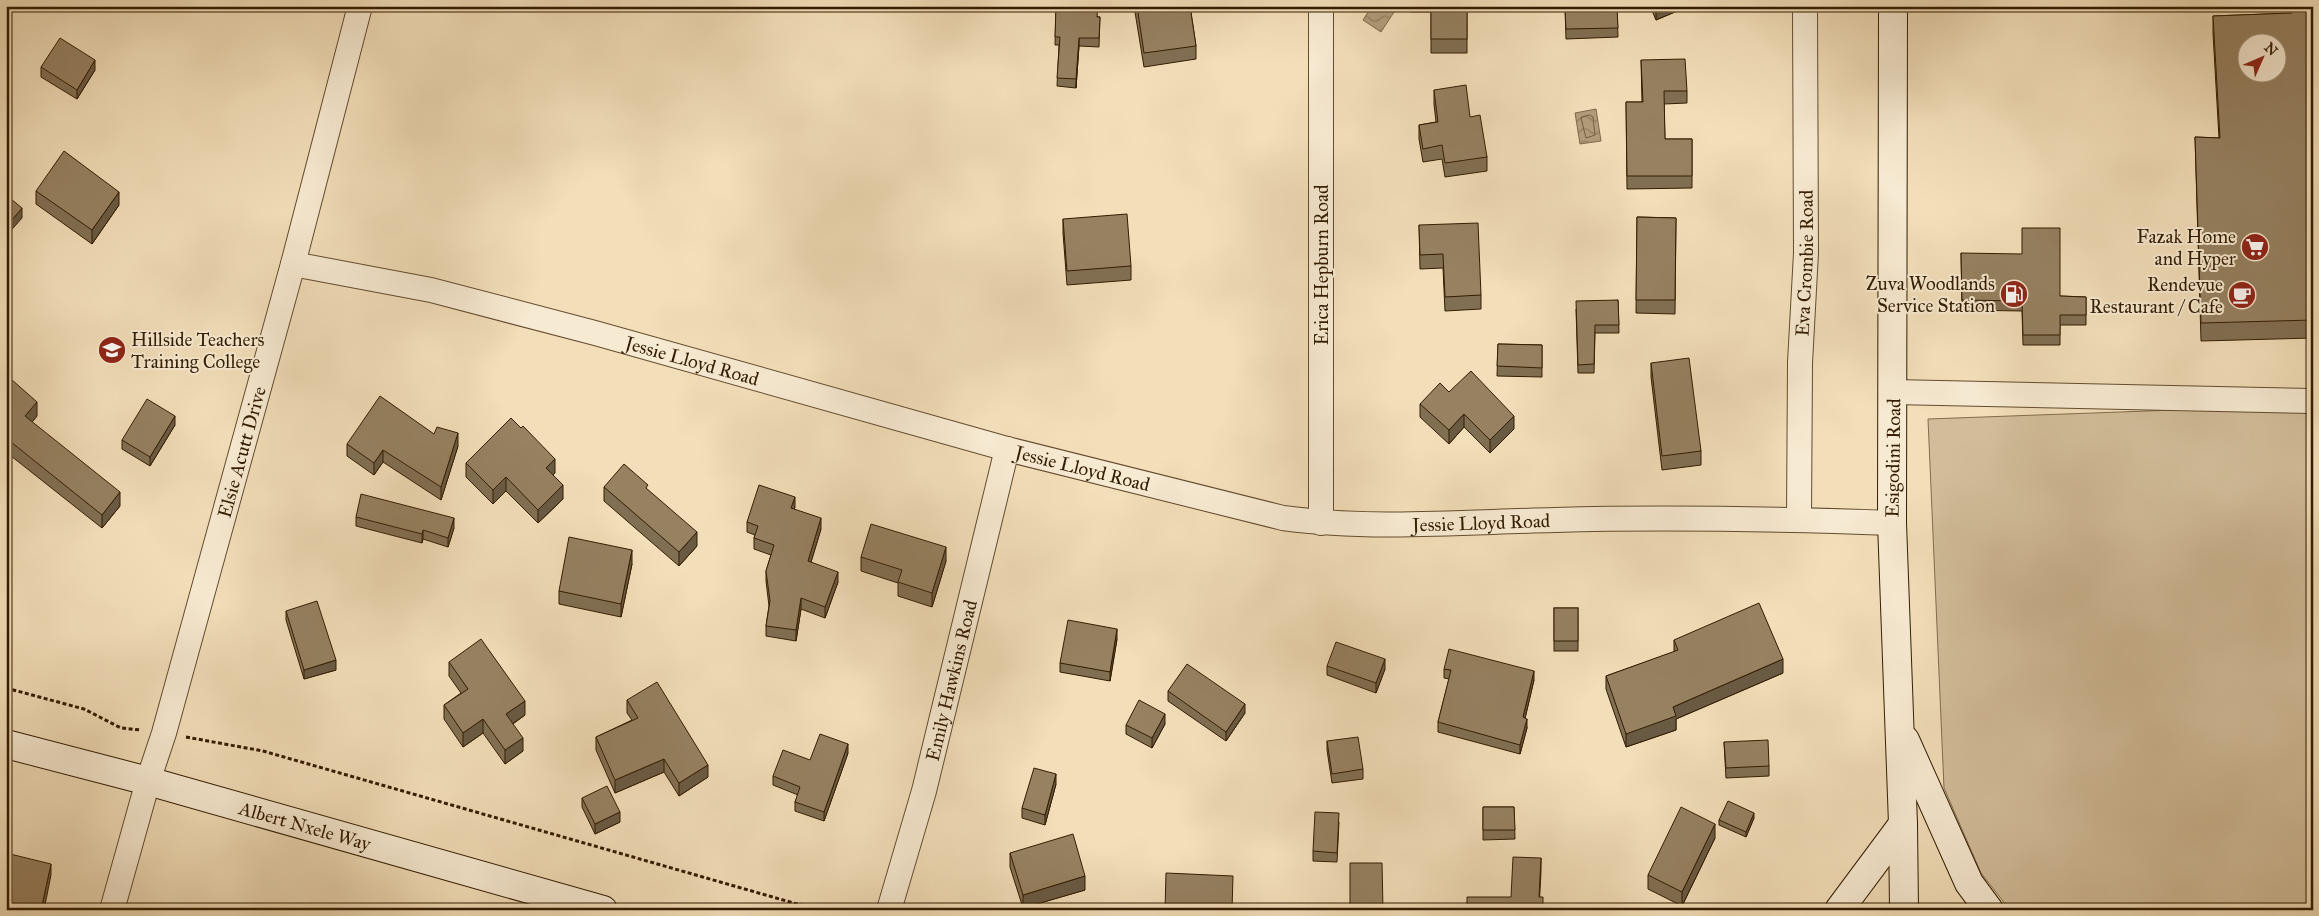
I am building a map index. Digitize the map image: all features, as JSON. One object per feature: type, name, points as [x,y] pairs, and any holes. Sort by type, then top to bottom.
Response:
[{"type":"main road","name":"Esigodini Road","points":[[1893,6],[1892,523],[1903,824],[1904,910]]},
{"type":"main road","points":[[1900,728],[1969,883],[1988,910]]},
{"type":"main road","name":"Albert Nxele Way","points":[[6,744],[148,781],[603,910]]},
{"type":"main road","points":[[1839,910],[1903,824]]},
{"type":"street","name":"Elsie Acutt Drive","points":[[112,910],[148,781],[164,733],[293,264],[360,6]]},
{"type":"street","name":"Erica Hepburn Road","points":[[1321,6],[1321,523]]},
{"type":"street","name":"Eva Crombie Road","points":[[1798,519],[1800,363],[1806,253],[1805,6]]},
{"type":"street","name":"Jessie Lloyd Road","points":[[293,264],[431,290],[605,336],[1007,449],[1263,514],[1321,523],[1408,524],[1622,518],[1798,519],[1892,523]]},
{"type":"street","points":[[1893,392],[2313,401]]},
{"type":"street","name":"Emily Hawkins Road","points":[[889,910],[924,792],[1007,449]]},
{"type":"path","points":[[6,688],[84,710],[122,728],[164,733],[263,751],[818,910]]},
{"type":"shaded area","points":[[2313,405],[2313,910],[2010,910],[1981,873],[1944,788],[1928,419]]},
{"type":"water","points":[[1372,6],[1398,6],[1381,32],[1363,20]]},
{"type":"water","points":[[1596,109],[1601,141],[1580,144],[1575,113]]},
{"type":"building","points":[[1056,6],[1098,6],[1097,17],[1100,17],[1099,38],[1079,38],[1076,79],[1057,78],[1060,37],[1055,37]]},
{"type":"building","points":[[1137,6],[1190,6],[1196,46],[1144,53]]},
{"type":"building","points":[[1431,6],[1467,6],[1467,39],[1431,39]]},
{"type":"building","name":"Fazak Home and Hyper","points":[[2292,6],[2313,6],[2313,320],[2201,323],[2195,137],[2220,138],[2213,16],[2292,13]]},
{"type":"building","points":[[1617,7],[1618,28],[1566,29],[1565,8]]},
{"type":"building","points":[[60,38],[95,60],[77,90],[41,67]]},
{"type":"building","points":[[1685,59],[1687,91],[1664,91],[1665,139],[1692,139],[1692,176],[1627,176],[1626,102],[1643,102],[1641,60]]},
{"type":"building","points":[[1466,85],[1470,117],[1480,115],[1487,157],[1445,163],[1442,145],[1423,149],[1419,125],[1438,122],[1434,90]]},
{"type":"building","points":[[64,151],[119,192],[92,230],[36,191]]},
{"type":"building","points":[[6,195],[22,208],[6,227]]},
{"type":"building","points":[[1127,214],[1131,266],[1067,271],[1063,219]]},
{"type":"building","points":[[1637,217],[1676,218],[1675,300],[1636,300]]},
{"type":"building","points":[[1478,223],[1481,295],[1445,297],[1443,254],[1420,255],[1419,225]]},
{"type":"building","points":[[2022,228],[2060,228],[2060,296],[2086,297],[2086,315],[2060,315],[2060,335],[2023,335],[2022,301],[1962,300],[1961,253],[2022,254]]},
{"type":"building","points":[[1618,300],[1619,325],[1595,325],[1594,364],[1578,365],[1576,301]]},
{"type":"building","points":[[1498,344],[1542,345],[1542,368],[1497,366]]},
{"type":"building","points":[[1689,358],[1701,451],[1662,456],[1651,363]]},
{"type":"building","points":[[1471,371],[1514,416],[1490,440],[1464,414],[1449,430],[1420,404],[1440,383],[1449,392]]},
{"type":"building","points":[[11,379],[37,402],[25,416],[120,492],[102,515],[6,438],[6,385]]},
{"type":"building","points":[[380,396],[434,434],[437,427],[458,433],[441,487],[383,450],[374,463],[347,444]]},
{"type":"building","points":[[147,399],[175,416],[150,457],[122,440]]},
{"type":"building","points":[[511,418],[521,428],[523,426],[555,459],[546,468],[563,485],[538,510],[506,477],[493,490],[466,463]]},
{"type":"building","points":[[624,464],[648,485],[646,488],[697,532],[679,552],[604,487]]},
{"type":"building","points":[[759,485],[795,497],[791,508],[821,518],[808,561],[838,572],[825,607],[801,598],[796,630],[766,626],[770,601],[766,571],[774,545],[754,538],[758,526],[747,522]]},
{"type":"building","points":[[361,494],[454,518],[448,538],[423,530],[422,534],[356,517]]},
{"type":"building","points":[[871,524],[946,547],[932,593],[898,582],[902,570],[861,557]]},
{"type":"building","points":[[569,537],[632,550],[621,604],[559,591]]},
{"type":"building","points":[[317,601],[336,660],[304,670],[286,611]]},
{"type":"building","points":[[1759,603],[1783,659],[1673,707],[1676,716],[1626,734],[1606,676],[1678,650],[1674,640]]},
{"type":"building","points":[[1554,608],[1578,608],[1578,641],[1554,641]]},
{"type":"building","points":[[1068,620],[1117,629],[1110,672],[1060,663]]},
{"type":"building","points":[[481,639],[525,701],[506,714],[523,738],[505,750],[483,719],[463,733],[444,705],[468,689],[449,662]]},
{"type":"building","points":[[1336,642],[1385,659],[1376,683],[1327,666]]},
{"type":"building","points":[[1449,649],[1534,671],[1523,717],[1527,719],[1520,745],[1438,722],[1451,670],[1444,669]]},
{"type":"building","points":[[1187,664],[1245,704],[1226,732],[1168,691]]},
{"type":"building","points":[[657,682],[708,765],[679,783],[664,759],[615,780],[596,737],[638,718],[627,700]]},
{"type":"building","points":[[1139,700],[1165,714],[1152,738],[1126,725]]},
{"type":"building","points":[[820,734],[848,744],[824,812],[795,802],[800,787],[773,776],[783,750],[810,760]]},
{"type":"building","points":[[1358,737],[1363,769],[1332,774],[1327,741]]},
{"type":"building","points":[[1768,740],[1769,766],[1726,768],[1724,742]]},
{"type":"building","points":[[1034,768],[1056,774],[1045,815],[1022,808]]},
{"type":"building","points":[[607,786],[620,812],[595,824],[582,798]]},
{"type":"building","points":[[1728,801],[1754,813],[1746,832],[1719,820]]},
{"type":"building","points":[[1483,807],[1514,807],[1515,830],[1483,830]]},
{"type":"building","points":[[1681,807],[1715,824],[1682,892],[1648,875]]},
{"type":"building","points":[[1315,812],[1339,813],[1337,853],[1313,851]]},
{"type":"building","points":[[1073,834],[1085,876],[1023,895],[1010,853]]},
{"type":"building","points":[[6,853],[51,864],[41,910],[6,910]]},
{"type":"building","points":[[1513,857],[1541,858],[1539,897],[1543,897],[1543,910],[1467,910],[1467,897],[1511,897]]},
{"type":"building","points":[[1350,863],[1382,863],[1383,910],[1350,910]]},
{"type":"building","points":[[1166,873],[1233,876],[1232,910],[1165,910]]},
{"type":"place","name":"Fazak Home and Hyper","points":[[2255,247]]},
{"type":"place","name":"Zuva Woodlands Service Station","points":[[2014,294]]},
{"type":"place","name":"Rendevue Restaurant / Cafe","points":[[2242,295]]},
{"type":"place","name":"Hillside Teachers Training College","points":[[112,350]]}]
